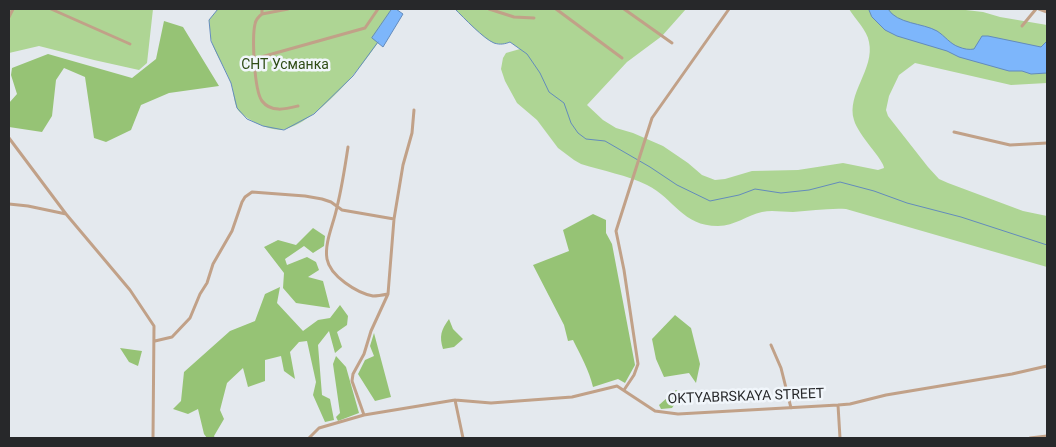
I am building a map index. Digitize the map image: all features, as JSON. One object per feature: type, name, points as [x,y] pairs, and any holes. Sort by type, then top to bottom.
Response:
[{"type":"street","points":[[9,17],[12,9]]},
{"type":"street","points":[[51,9],[130,44]]},
{"type":"street","points":[[262,9],[262,14]]},
{"type":"street","points":[[288,9],[262,14],[257,18],[254,59],[262,101],[270,108],[283,110],[298,106]]},
{"type":"street","points":[[254,59],[365,28],[378,9]]},
{"type":"street","points":[[489,9],[514,17],[534,18]]},
{"type":"street","points":[[556,9],[622,58]]},
{"type":"street","points":[[624,9],[672,43]]},
{"type":"street","points":[[308,438],[319,428],[364,415],[455,400],[491,403],[572,397],[617,386],[624,390],[634,375],[638,364],[624,270],[616,231],[652,118],[729,9]]},
{"type":"street","points":[[1022,26],[1038,9],[1047,12]]},
{"type":"street","points":[[364,415],[352,381],[353,374],[364,354],[371,330],[388,294],[394,219],[403,165],[412,133],[414,110]]},
{"type":"street","points":[[954,132],[1010,145],[1047,143]]},
{"type":"street","points":[[9,138],[66,214],[137,300],[154,326],[153,438]]},
{"type":"street","points":[[348,147],[338,206],[326,250],[327,262],[331,270],[347,285],[363,293],[375,296],[388,294]]},
{"type":"street","points":[[155,341],[172,337],[190,318],[200,294],[208,283],[213,264],[232,231],[245,197],[252,192],[322,199],[338,206],[342,210],[394,219]]},
{"type":"street","points":[[9,204],[66,214]]},
{"type":"street","points":[[771,345],[781,368],[791,408]]},
{"type":"street","name":"OKTYABRSKAYA STREET","points":[[624,390],[655,411],[678,414],[791,408],[850,404],[886,395],[1012,374],[1047,366]]},
{"type":"street","points":[[455,400],[463,438]]},
{"type":"street","points":[[838,405],[840,438]]},
{"type":"street","points":[[1030,438],[1047,436]]},
{"type":"green space","points":[[9,9],[153,9],[147,63],[139,70],[39,46],[9,53]]},
{"type":"green space","name":"СНТ Усманка","points":[[218,9],[399,9],[366,60],[335,95],[302,122],[281,130],[260,125],[247,118],[238,110],[231,84],[211,39],[209,20]]},
{"type":"green space","points":[[455,9],[686,9],[662,36],[627,62],[587,105],[603,120],[616,128],[663,146],[702,175],[715,180],[752,171],[798,170],[843,163],[878,170],[884,168],[880,159],[860,133],[854,120],[854,101],[870,52],[866,33],[849,9],[957,9],[983,12],[1000,17],[1047,25],[1047,83],[1011,85],[915,63],[899,75],[889,96],[886,110],[888,116],[939,179],[1023,211],[1047,216],[1047,267],[846,209],[793,212],[766,211],[724,226],[706,225],[696,222],[647,185],[581,164],[558,148],[537,120],[517,103],[505,81],[501,69],[503,58],[506,53],[520,49],[510,42],[498,44],[490,41]]},
{"type":"green space","points":[[164,21],[183,27],[219,86],[169,93],[141,105],[131,130],[106,142],[94,138],[85,77],[64,68],[56,80],[52,116],[42,132],[9,127],[9,103],[17,94],[11,75],[12,68],[48,54],[132,78],[156,59]]},
{"type":"green space","points":[[593,214],[606,220],[606,233],[612,244],[635,365],[625,383],[618,379],[593,387],[582,357],[573,340],[568,341],[564,325],[533,265],[569,251],[563,230]]},
{"type":"green space","points":[[313,228],[325,236],[324,246],[313,253],[304,246],[285,259],[287,265],[307,257],[316,262],[319,270],[308,277],[323,281],[330,308],[296,303],[283,288],[284,273],[264,247],[278,240],[296,245]]},
{"type":"green space","points":[[280,287],[277,303],[303,331],[318,320],[330,318],[340,305],[348,316],[347,325],[337,332],[342,347],[335,353],[329,331],[318,345],[322,395],[330,399],[334,420],[325,422],[313,395],[316,382],[307,341],[299,342],[290,352],[295,379],[284,371],[281,356],[265,360],[265,381],[248,387],[243,368],[227,383],[220,410],[224,419],[214,436],[215,438],[207,438],[204,434],[198,409],[188,414],[173,409],[181,401],[184,372],[230,331],[255,321],[265,294]]},
{"type":"green space","points":[[675,315],[691,328],[700,364],[696,383],[689,373],[664,377],[656,359],[652,339]]},
{"type":"green space","points":[[449,319],[453,329],[463,339],[454,347],[443,349],[442,333]]},
{"type":"green space","points":[[374,333],[391,397],[375,401],[358,374],[365,360],[374,356],[370,346]]},
{"type":"green space","points":[[120,348],[142,351],[138,366],[129,362]]},
{"type":"green space","points":[[336,356],[346,367],[359,413],[338,421],[336,417],[340,413],[333,364]]},
{"type":"green space","points":[[676,390],[682,394],[672,408],[661,409],[659,405]]},
{"type":"water","points":[[392,9],[396,9],[403,14],[383,47],[372,38]]},
{"type":"water","points":[[869,9],[888,9],[897,18],[931,28],[956,46],[966,49],[974,49],[982,36],[1041,47],[1047,41],[1047,73],[1031,74],[1022,71],[1009,71],[959,57],[947,51],[897,36],[885,30],[872,17]]},
{"type":"waterway","points":[[218,9],[209,20],[211,41],[231,83],[237,108],[247,119],[263,126],[284,130],[314,114],[353,76],[378,42]]},
{"type":"waterway","points":[[455,9],[490,41],[498,44],[510,42],[527,54],[540,73],[549,92],[564,103],[571,123],[578,133],[586,139],[605,141],[677,185],[710,201],[739,195],[755,189],[781,193],[809,190],[840,182],[874,191],[907,203],[961,217],[1047,245]]}]
